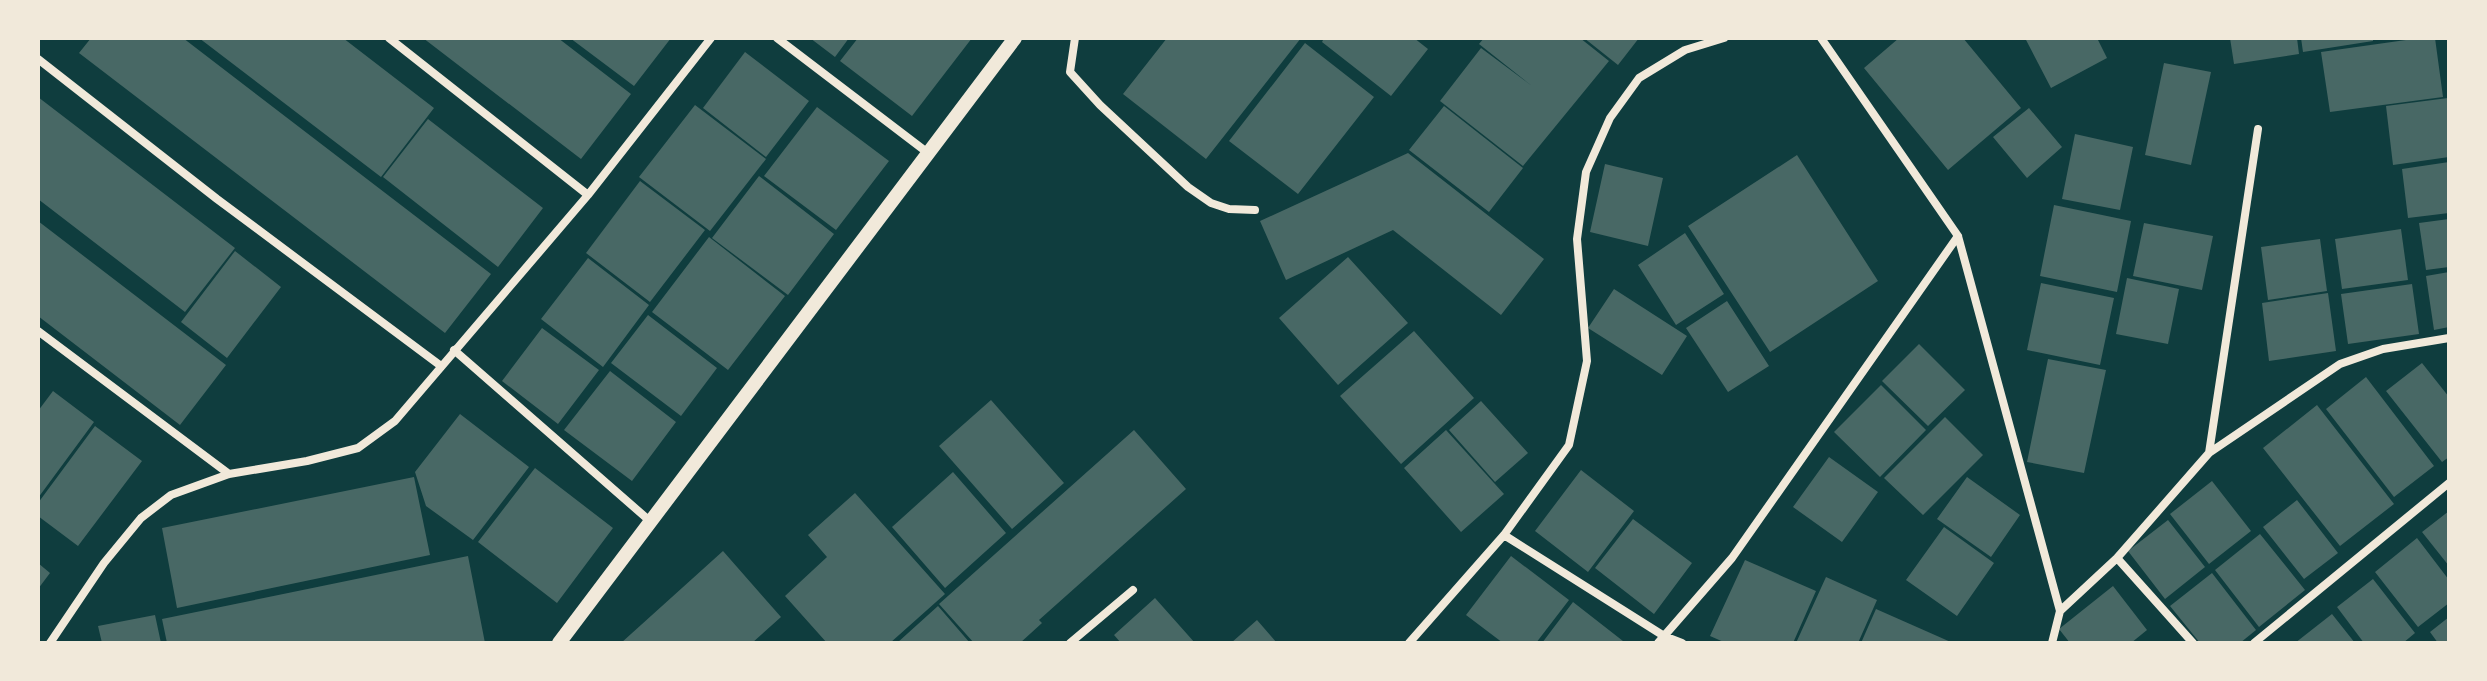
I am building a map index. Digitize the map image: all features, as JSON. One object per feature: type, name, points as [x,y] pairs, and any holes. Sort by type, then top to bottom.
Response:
[{"type":"street","points":[[389,38],[588,195]]},
{"type":"street","points":[[50,643],[104,563],[141,518],[171,495],[229,474],[307,461],[358,448],[395,421],[588,195],[711,38]]},
{"type":"street","points":[[777,38],[928,153]]},
{"type":"street","points":[[559,643],[1015,38]]},
{"type":"street","points":[[1075,38],[1070,72],[1100,105],[1188,187],[1211,203],[1229,209],[1255,210]]},
{"type":"street","points":[[1409,643],[1504,535],[1569,445],[1587,361],[1577,239],[1586,172],[1610,118],[1639,78],[1685,50],[1724,38]]},
{"type":"street","points":[[1821,38],[1958,236],[2060,611],[2052,643]]},
{"type":"street","points":[[38,59],[217,199],[441,366]]},
{"type":"street","points":[[2209,453],[2258,129]]},
{"type":"street","points":[[1661,640],[1732,558],[1958,236]]},
{"type":"street","points":[[38,331],[229,474]]},
{"type":"street","points":[[2060,611],[2117,558],[2209,453],[2340,364],[2383,349],[2449,338]]},
{"type":"street","points":[[454,350],[651,522]]},
{"type":"street","points":[[2254,643],[2449,483]]},
{"type":"street","points":[[1504,535],[1661,640],[1682,643]]},
{"type":"street","points":[[2117,558],[2193,643]]},
{"type":"street","points":[[1070,643],[1133,590]]},
{"type":"building","points":[[91,38],[183,38],[491,274],[445,333],[79,53]]},
{"type":"building","points":[[199,38],[343,38],[434,108],[381,177]]},
{"type":"building","points":[[423,38],[558,38],[631,94],[581,159]]},
{"type":"building","points":[[570,38],[671,38],[634,86]]},
{"type":"building","points":[[810,38],[849,38],[835,57]]},
{"type":"building","points":[[858,38],[972,38],[912,116],[840,61]]},
{"type":"building","points":[[1167,38],[1301,38],[1206,159],[1123,94]]},
{"type":"building","points":[[1324,38],[1414,38],[1428,49],[1391,96],[1322,42]]},
{"type":"building","points":[[1484,38],[1580,38],[1609,61],[1523,166],[1440,101],[1481,48],[1532,86],[1479,44]]},
{"type":"building","points":[[1584,38],[1639,38],[1618,65]]},
{"type":"building","points":[[1899,38],[1963,38],[2021,108],[1948,170],[1864,68]]},
{"type":"building","points":[[2025,38],[2097,38],[2107,58],[2051,88]]},
{"type":"building","points":[[2230,38],[2297,38],[2299,54],[2234,64]]},
{"type":"building","points":[[2301,38],[2373,38],[2373,41],[2303,52]]},
{"type":"building","points":[[2435,38],[2443,97],[2330,112],[2321,52]]},
{"type":"building","points":[[1305,43],[1374,97],[1298,194],[1229,141]]},
{"type":"building","points":[[745,52],[809,101],[766,157],[703,108]]},
{"type":"building","points":[[2164,63],[2211,72],[2191,165],[2145,155]]},
{"type":"building","points":[[38,97],[235,248],[185,312],[38,199]]},
{"type":"building","points":[[2448,98],[2449,157],[2393,165],[2386,106]]},
{"type":"building","points":[[695,105],[766,159],[710,231],[639,177]]},
{"type":"building","points":[[1444,106],[1523,168],[1489,212],[1409,150]]},
{"type":"building","points":[[817,107],[889,161],[836,230],[764,176]]},
{"type":"building","points":[[2029,108],[2062,147],[2027,178],[1993,137]]},
{"type":"building","points":[[428,119],[543,208],[498,267],[383,177]]},
{"type":"building","points":[[2075,134],[2133,147],[2120,210],[2062,199]]},
{"type":"building","points":[[1408,153],[1544,259],[1501,315],[1393,230],[1286,280],[1260,221]]},
{"type":"building","points":[[1797,155],[1878,281],[1770,352],[1688,226]]},
{"type":"building","points":[[2449,162],[2449,213],[2408,218],[2402,169]]},
{"type":"building","points":[[1605,164],[1663,178],[1648,246],[1590,232]]},
{"type":"building","points":[[759,176],[834,234],[788,295],[712,238]]},
{"type":"building","points":[[640,181],[705,230],[650,302],[586,253]]},
{"type":"building","points":[[2054,205],[2131,221],[2117,292],[2040,276]]},
{"type":"building","points":[[2449,219],[2449,267],[2426,270],[2419,223]]},
{"type":"building","points":[[38,221],[226,365],[180,425],[38,316]]},
{"type":"building","points":[[2144,223],[2213,236],[2202,290],[2133,276]]},
{"type":"building","points":[[2401,229],[2408,280],[2342,289],[2335,239]]},
{"type":"building","points":[[1685,233],[1724,294],[1676,325],[1638,265]]},
{"type":"building","points":[[709,237],[785,296],[728,370],[652,312]]},
{"type":"building","points":[[2320,239],[2327,291],[2268,300],[2261,247]]},
{"type":"building","points":[[235,251],[281,287],[227,358],[181,322]]},
{"type":"building","points":[[1348,257],[1408,323],[1338,385],[1279,318]]},
{"type":"building","points":[[588,258],[649,305],[603,367],[541,319]]},
{"type":"building","points":[[2449,272],[2449,327],[2434,330],[2426,276]]},
{"type":"building","points":[[2127,278],[2179,289],[2168,344],[2116,334]]},
{"type":"building","points":[[2041,283],[2114,298],[2100,365],[2027,350]]},
{"type":"building","points":[[2412,284],[2419,334],[2348,344],[2341,294]]},
{"type":"building","points":[[1614,289],[1687,336],[1662,375],[1588,328]]},
{"type":"building","points":[[2328,293],[2336,351],[2269,361],[2262,303]]},
{"type":"building","points":[[1727,301],[1769,366],[1728,392],[1686,328]]},
{"type":"building","points":[[648,315],[717,368],[681,416],[611,363]]},
{"type":"building","points":[[542,328],[599,370],[558,424],[502,381]]},
{"type":"building","points":[[1414,331],[1474,398],[1401,464],[1340,396]]},
{"type":"building","points":[[1919,344],[1965,390],[1928,426],[1882,381]]},
{"type":"building","points":[[2048,359],[2106,370],[2084,473],[2027,462]]},
{"type":"building","points":[[2422,363],[2449,397],[2449,457],[2442,462],[2386,391]]},
{"type":"building","points":[[610,371],[676,422],[632,481],[564,430]]},
{"type":"building","points":[[2366,377],[2434,466],[2394,497],[2326,409]]},
{"type":"building","points":[[1881,385],[1926,430],[1880,477],[1834,432]]},
{"type":"building","points":[[53,391],[94,422],[38,498],[38,411]]},
{"type":"building","points":[[991,400],[1064,483],[1012,529],[939,446]]},
{"type":"building","points":[[1481,401],[1528,453],[1495,482],[1449,430]]},
{"type":"building","points":[[2317,405],[2394,504],[2340,546],[2263,448]]},
{"type":"building","points":[[460,414],[529,467],[473,540],[426,506],[415,472]]},
{"type":"building","points":[[1945,417],[1983,455],[1923,515],[1884,478]]},
{"type":"building","points":[[95,426],[142,461],[78,546],[38,516],[38,503]]},
{"type":"building","points":[[1134,430],[1186,489],[1039,620],[1042,623],[1020,643],[974,643],[939,604]]},
{"type":"building","points":[[1446,430],[1504,494],[1461,532],[1404,468]]},
{"type":"building","points":[[1829,457],[1878,492],[1842,542],[1793,507]]},
{"type":"building","points":[[535,468],[613,528],[557,603],[478,542]]},
{"type":"building","points":[[1581,470],[1634,511],[1588,572],[1535,531]]},
{"type":"building","points":[[953,472],[1006,533],[945,588],[892,527]]},
{"type":"building","points":[[414,477],[430,555],[177,608],[162,528]]},
{"type":"building","points":[[1967,477],[2020,515],[1991,557],[1937,519]]},
{"type":"building","points":[[2212,481],[2251,531],[2209,564],[2170,514]]},
{"type":"building","points":[[855,493],[945,594],[890,643],[827,643],[785,596],[827,557],[808,535]]},
{"type":"building","points":[[2297,500],[2338,553],[2304,579],[2263,527]]},
{"type":"building","points":[[2449,511],[2449,566],[2422,532]]},
{"type":"building","points":[[1633,519],[1692,563],[1654,614],[1595,568]]},
{"type":"building","points":[[2168,520],[2205,567],[2165,599],[2128,551]]},
{"type":"building","points":[[1944,527],[1994,563],[1957,616],[1906,580]]},
{"type":"building","points":[[2260,534],[2305,590],[2259,627],[2215,570]]},
{"type":"building","points":[[2417,538],[2449,580],[2449,603],[2418,627],[2375,572]]},
{"type":"building","points":[[723,551],[781,617],[752,643],[621,643]]},
{"type":"building","points":[[468,556],[485,643],[167,643],[162,619]]},
{"type":"building","points":[[1511,556],[1569,600],[1536,643],[1503,643],[1466,615]]},
{"type":"building","points":[[1745,560],[1816,591],[1793,643],[1726,643],[1710,636]]},
{"type":"building","points":[[38,563],[50,573],[38,589]]},
{"type":"building","points":[[2212,573],[2256,630],[2240,643],[2200,643],[2170,606]]},
{"type":"building","points":[[1826,577],[1877,600],[1858,643],[1796,643]]},
{"type":"building","points":[[2373,579],[2415,633],[2403,643],[2364,643],[2337,607]]},
{"type":"building","points":[[2113,586],[2147,630],[2131,643],[2070,643],[2059,629]]},
{"type":"building","points":[[1155,598],[1195,643],[1121,643],[1114,635]]},
{"type":"building","points":[[1573,602],[1623,641],[1542,643]]},
{"type":"building","points":[[938,606],[970,643],[897,643]]},
{"type":"building","points":[[1876,609],[1953,643],[1861,643]]},
{"type":"building","points":[[2332,614],[2355,643],[2295,643]]},
{"type":"building","points":[[155,615],[161,643],[102,643],[98,626]]},
{"type":"building","points":[[2449,617],[2449,643],[2438,643],[2430,632]]},
{"type":"building","points":[[1257,620],[1277,643],[1231,643]]}]
